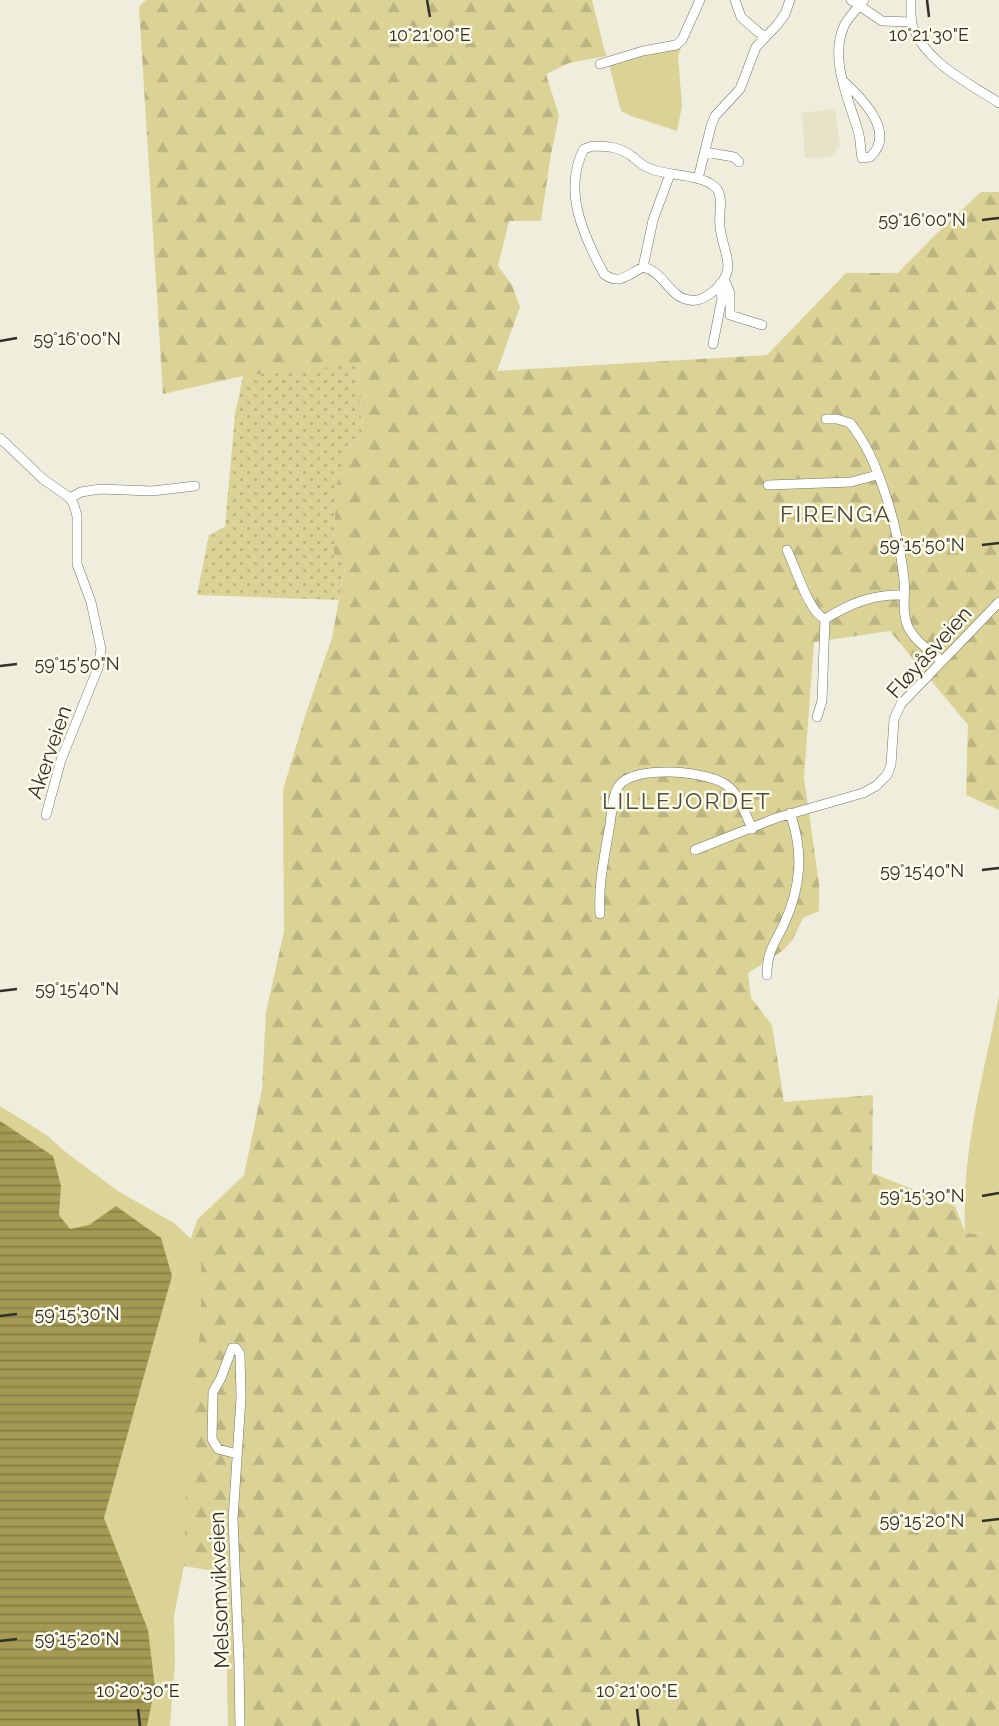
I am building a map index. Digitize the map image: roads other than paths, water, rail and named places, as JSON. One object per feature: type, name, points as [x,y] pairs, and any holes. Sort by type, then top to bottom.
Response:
[{"type":"street","points":[[600,64],[680,43],[700,0]]},
{"type":"street","points":[[735,0],[741,17],[764,37]]},
{"type":"street","points":[[698,179],[715,117],[740,89],[751,58],[764,37],[777,25],[790,0]]},
{"type":"street","points":[[911,0],[912,22],[920,40],[933,56],[999,103]]},
{"type":"street","points":[[842,80],[868,108],[881,136],[879,148],[870,157],[862,158],[858,130],[845,96],[842,80],[841,34],[858,2],[883,21],[912,22]]},
{"type":"street","points":[[713,344],[722,298],[722,282],[729,267],[720,227],[720,198],[712,185],[698,179],[648,169],[621,149],[587,148],[580,158],[574,192],[575,207],[604,274],[612,279],[621,279],[643,267],[655,271],[677,295],[688,300],[701,299],[722,282]]},
{"type":"street","points":[[705,152],[734,157],[739,163]]},
{"type":"street","points":[[643,267],[653,220],[670,174]]},
{"type":"street","points":[[722,282],[730,293],[730,315],[762,325]]},
{"type":"street","points":[[826,419],[850,423],[865,447],[888,505],[903,575],[905,617],[910,631],[942,661]]},
{"type":"street","points":[[0,438],[43,479],[70,498],[81,492],[100,489],[152,491],[195,486]]},
{"type":"street","points":[[768,485],[851,482],[877,475]]},
{"type":"street","name":"Akerveien","points":[[46,815],[61,760],[98,668],[101,649],[91,602],[77,565],[77,516],[70,498]]},
{"type":"street","points":[[787,550],[819,617],[825,619],[857,601],[870,597],[904,595]]},
{"type":"street","name":"Fløyåsveien","points":[[790,813],[871,790],[881,782],[894,757],[893,730],[897,710],[908,695],[999,602]]},
{"type":"street","points":[[817,717],[822,701],[825,619]]},
{"type":"street","points":[[600,914],[601,870],[614,800],[618,786],[628,778],[688,773],[716,778],[735,793],[752,829]]},
{"type":"street","points":[[695,850],[790,813],[800,845],[797,884],[790,911],[770,949],[767,975]]},
{"type":"street","name":"Melsomvikveien","points":[[237,1454],[218,1449],[212,1439],[213,1392],[232,1348],[236,1348],[240,1354],[241,1398],[233,1519],[240,1726]]},
{"type":"district","name":"FIRENGA","points":[[836,513]]},
{"type":"district","name":"LILLEJORDET","points":[[687,800]]}]
